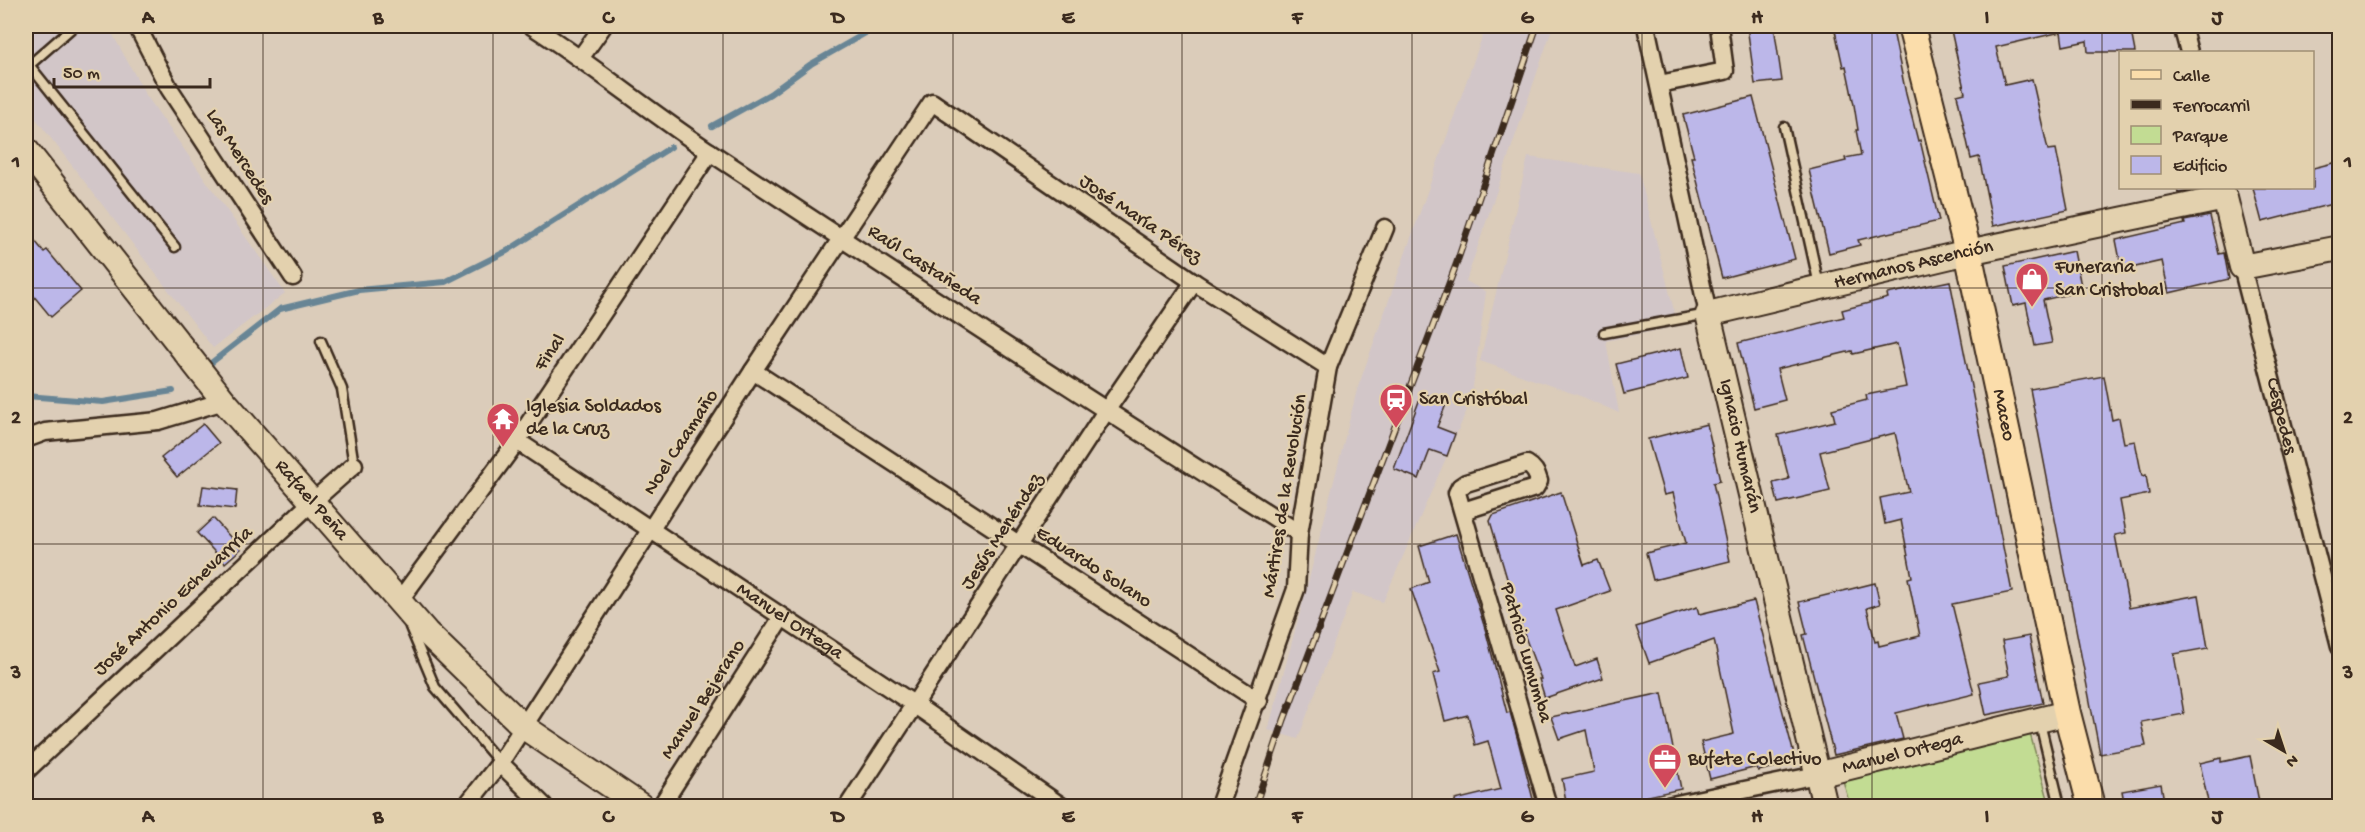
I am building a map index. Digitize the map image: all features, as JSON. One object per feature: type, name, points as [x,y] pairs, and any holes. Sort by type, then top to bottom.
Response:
[{"type":"main road","name":"Maceo","points":[[1911,26],[1968,252],[2067,712],[2091,807]]},
{"type":"street","name":"Las Mercedes","points":[[136,26],[169,88],[293,277]]},
{"type":"street","name":"Raúl Castañeda","points":[[532,26],[581,57],[710,152],[1106,411],[1299,533]]},
{"type":"street","points":[[581,57],[603,26]]},
{"type":"street","name":"Ignacio Humarán","points":[[1646,26],[1708,314],[1825,807]]},
{"type":"street","points":[[1659,84],[1725,71],[1719,26]]},
{"type":"street","points":[[2182,26],[2189,51]]},
{"type":"street","name":"Noel Caamaño","points":[[466,807],[524,727],[753,371],[932,102]]},
{"type":"street","name":"José María Pérez","points":[[932,102],[1194,282],[1328,367]]},
{"type":"street","name":"Rafael Peña","points":[[26,150],[224,401],[426,632],[524,727],[640,807]]},
{"type":"street","name":"Final","points":[[399,601],[517,441],[710,152]]},
{"type":"street","name":"Hermanos Ascención","points":[[1708,314],[2224,193]]},
{"type":"street","name":"Céspedes","points":[[2224,193],[2340,646]]},
{"type":"street","points":[[2231,222],[2247,243],[2260,252],[2280,260]]},
{"type":"street","name":"Mártires de la Revolución","points":[[1219,807],[1259,701],[1296,589],[1299,533],[1328,367],[1385,228]]},
{"type":"street","points":[[2242,267],[2340,248]]},
{"type":"street","name":"Jesús Menéndez","points":[[848,807],[1106,411],[1194,282]]},
{"type":"street","name":"Eduardo Solano","points":[[753,371],[1259,701]]},
{"type":"street","points":[[26,439],[45,432],[158,421],[224,401]]},
{"type":"street","name":"Manuel Ortega","points":[[517,441],[915,705],[1061,807]]},
{"type":"street","name":"José Antonio Echevarrría","points":[[26,771],[354,465]]},
{"type":"street","name":"Patricio Lumumba","points":[[1463,511],[1548,807]]},
{"type":"street","name":"Manuel Bejerano","points":[[660,807],[782,617]]},
{"type":"street","name":"Manuel Ortega","points":[[1667,807],[1817,775],[2067,712]]},
{"type":"street","points":[[500,763],[544,807]]},
{"type":"lane","points":[[74,26],[27,65],[175,247]]},
{"type":"lane","points":[[1784,127],[1819,288]]},
{"type":"lane","name":"Hermanos Ascención","points":[[1604,333],[1708,314]]},
{"type":"lane","points":[[321,341],[342,389],[354,465]]},
{"type":"lane","points":[[399,601],[435,687],[500,763]]},
{"type":"lane","points":[[2039,720],[2060,807]]},
{"type":"shaded area","points":[[26,26],[108,26],[146,95],[285,293],[213,348],[26,106]]},
{"type":"shaded area","points":[[1486,26],[1553,26],[1466,281],[1486,292],[1471,401],[1383,602],[1353,592],[1298,739],[1268,730],[1357,390]]},
{"type":"shaded area","points":[[1528,157],[1639,173],[1678,326],[1606,341],[1619,413],[1583,397],[1480,361]]},
{"type":"green space","points":[[2029,730],[2050,806],[1850,806],[1841,773]]},
{"type":"building","points":[[1747,26],[1774,26],[1782,81],[1755,84]]},
{"type":"building","points":[[1834,26],[1892,26],[1906,94],[1918,141],[1920,140],[1939,221],[1858,240],[1860,245],[1829,253],[1809,170],[1861,155],[1846,66],[1843,67]]},
{"type":"building","points":[[1950,26],[2130,26],[2135,51],[2088,52],[2087,41],[2063,46],[2061,32],[1996,47],[2005,85],[2032,79],[2048,150],[2056,149],[2068,210],[1993,226],[1979,157],[1971,159],[1957,95],[1965,93]]},
{"type":"building","points":[[1753,97],[1795,259],[1722,278],[1691,157],[1694,157],[1683,115]]},
{"type":"building","points":[[2337,162],[2340,173],[2340,202],[2262,222],[2253,189],[2314,189],[2314,168]]},
{"type":"building","points":[[2177,189],[2199,189],[2178,193]]},
{"type":"building","points":[[2210,216],[2219,254],[2224,253],[2229,279],[2169,293],[2162,261],[2122,270],[2116,240]]},
{"type":"building","points":[[26,230],[44,252],[47,250],[81,291],[51,317],[33,295],[26,302]]},
{"type":"building","points":[[2074,251],[2082,291],[2043,300],[2052,343],[2035,346],[2026,303],[2013,306],[2005,266]]},
{"type":"building","points":[[1950,281],[2012,592],[1952,604],[1974,694],[1896,713],[1903,739],[1834,755],[1803,635],[1807,634],[1799,602],[1875,583],[1880,604],[1867,608],[1875,642],[1878,641],[1879,646],[1920,636],[1908,578],[1912,577],[1901,520],[1885,524],[1880,498],[1909,492],[1895,433],[1820,452],[1830,491],[1778,503],[1773,483],[1789,479],[1778,435],[1835,421],[1832,409],[1867,400],[1866,395],[1906,387],[1897,344],[1853,354],[1852,351],[1777,369],[1785,400],[1754,408],[1738,343],[1844,317],[1842,310],[1888,298],[1887,294]]},
{"type":"building","points":[[1681,348],[1688,378],[1624,394],[1616,364]]},
{"type":"building","points":[[2104,376],[2112,420],[2119,418],[2124,443],[2135,441],[2142,476],[2146,475],[2149,494],[2120,500],[2126,533],[2115,535],[2129,608],[2199,595],[2208,648],[2174,654],[2184,714],[2141,722],[2146,746],[2100,754],[2030,389]]},
{"type":"building","points":[[1422,393],[1447,402],[1437,427],[1455,434],[1447,456],[1430,450],[1419,479],[1394,469]]},
{"type":"building","points":[[203,424],[219,443],[177,477],[161,458]]},
{"type":"building","points":[[1707,424],[1720,481],[1713,483],[1730,561],[1653,580],[1646,553],[1686,543],[1673,493],[1664,495],[1648,439]]},
{"type":"building","points":[[203,486],[237,490],[235,509],[200,505]]},
{"type":"building","points":[[1561,492],[1584,565],[1598,560],[1610,591],[1556,610],[1575,667],[1597,659],[1603,678],[1545,698],[1539,679],[1541,679],[1521,626],[1490,521],[1493,515]]},
{"type":"building","points":[[213,518],[241,549],[225,563],[197,533]]},
{"type":"building","points":[[1456,534],[1486,632],[1507,713],[1510,712],[1535,807],[1455,807],[1455,800],[1501,789],[1488,741],[1475,745],[1468,715],[1445,721],[1433,674],[1440,672],[1411,589],[1429,582],[1419,546]]},
{"type":"building","points":[[1754,601],[1796,762],[1758,771],[1757,767],[1710,779],[1701,742],[1734,734],[1714,640],[1649,663],[1636,627],[1697,607],[1699,614]]},
{"type":"building","points":[[2029,636],[2043,703],[1986,715],[1979,682],[2009,676],[2002,641]]},
{"type":"building","points":[[1662,693],[1681,789],[1598,807],[1567,807],[1562,779],[1594,772],[1586,730],[1559,739],[1551,717]]},
{"type":"building","points":[[2250,756],[2260,807],[2209,807],[2200,763],[2221,758],[2221,762]]},
{"type":"building","points":[[2161,784],[2165,807],[2125,807],[2122,791]]},
{"type":"waterway","points":[[712,126],[770,94],[811,64],[878,26]]},
{"type":"waterway","points":[[211,363],[280,309],[359,290],[445,282],[507,251],[671,147]]},
{"type":"waterway","points":[[26,396],[103,402],[173,391]]},
{"type":"railway","points":[[1255,806],[1284,720],[1456,265],[1537,26]]},
{"type":"place","name":"Funeraria San Cristobal","points":[[2032,308]]},
{"type":"place","name":"San Cristóbal","points":[[1396,429]]},
{"type":"place","name":"Iglesia Soldados de la Cruz","points":[[503,448]]},
{"type":"place","name":"Bufete Colectivo","points":[[1665,789]]}]
